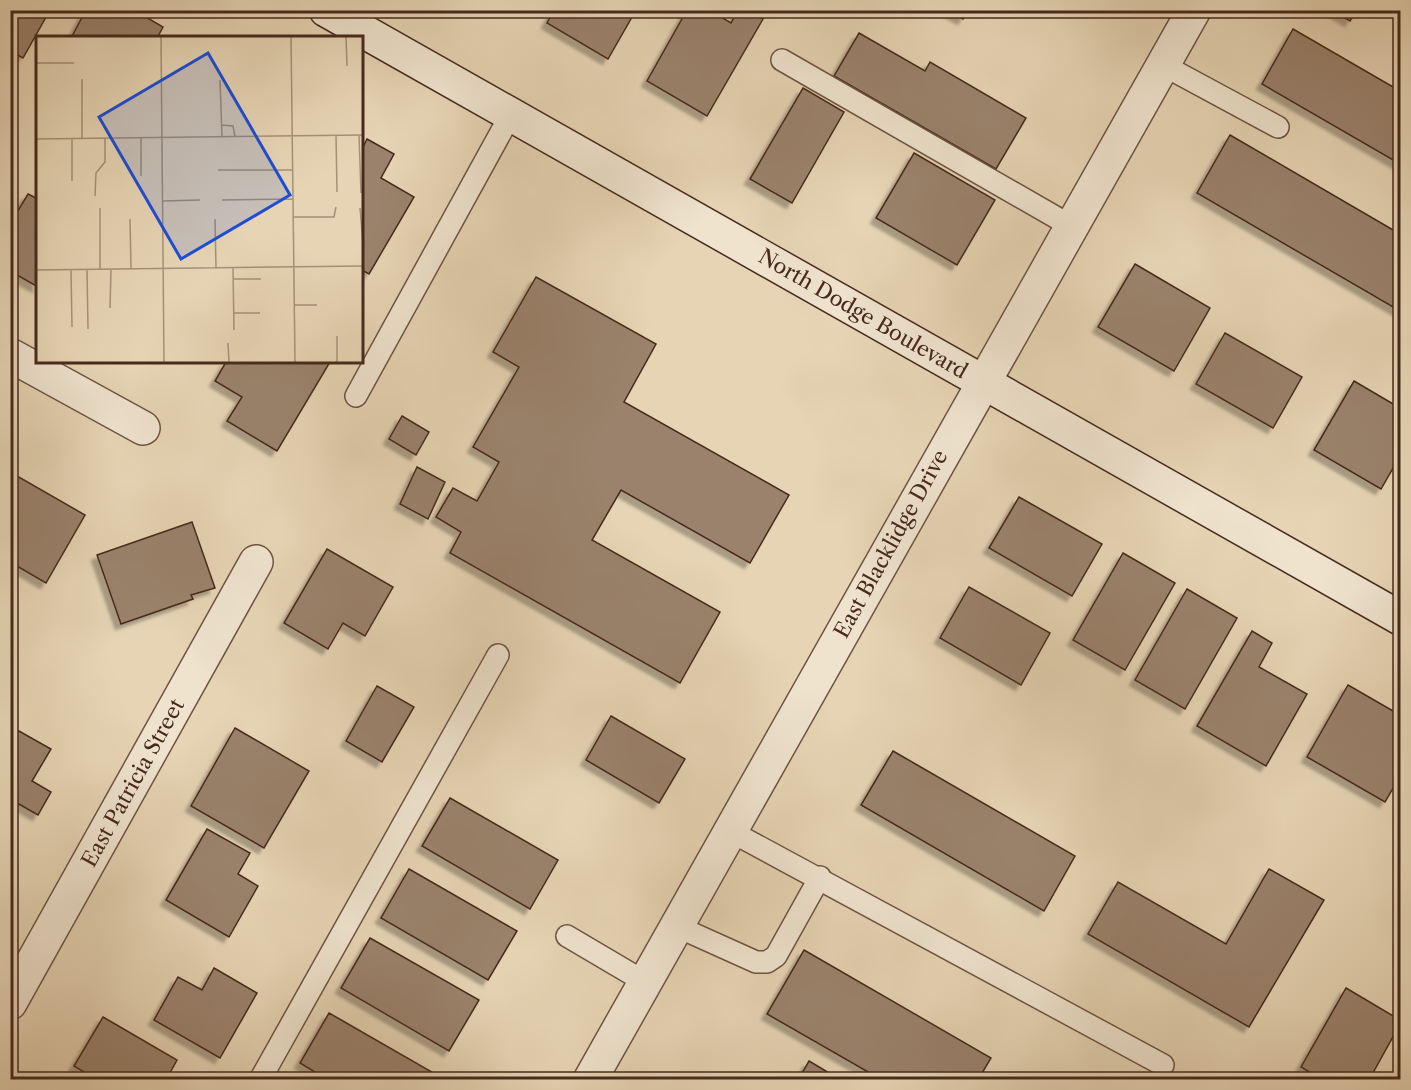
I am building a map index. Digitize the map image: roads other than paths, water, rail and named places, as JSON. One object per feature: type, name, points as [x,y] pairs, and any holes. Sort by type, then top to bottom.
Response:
[{"type":"street","name":"North Dodge Boulevard","points":[[326,10],[1401,618]]},
{"type":"street","name":"East Blacklidge Drive","points":[[590,1080],[1194,10]]},
{"type":"street","points":[[10,355],[143,428]]},
{"type":"street","name":"East Patricia Street","points":[[10,1003],[256,562]]},
{"type":"lane","points":[[782,60],[1071,226]]},
{"type":"lane","points":[[1163,65],[1278,127]]},
{"type":"lane","points":[[357,396],[511,114]]},
{"type":"lane","points":[[260,1080],[498,655]]},
{"type":"lane","points":[[730,831],[820,877],[1163,1065]]},
{"type":"lane","points":[[676,926],[756,962],[768,962],[776,956],[820,877]]},
{"type":"lane","points":[[567,936],[645,982]]}]
